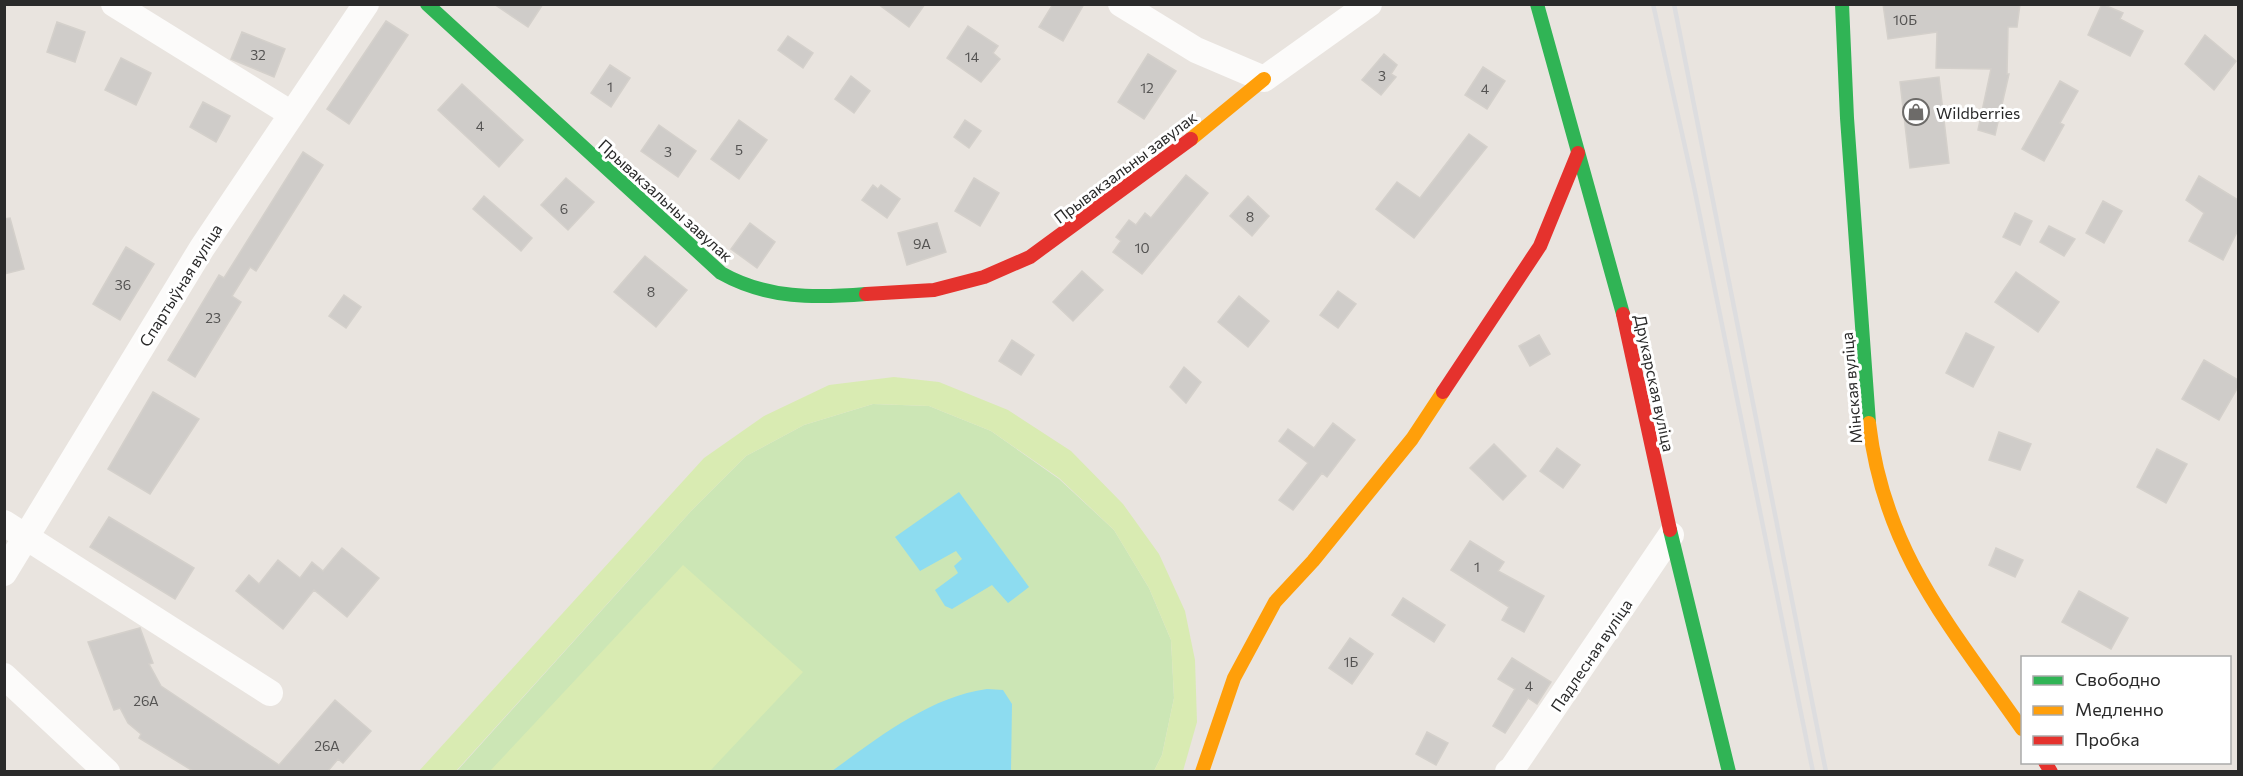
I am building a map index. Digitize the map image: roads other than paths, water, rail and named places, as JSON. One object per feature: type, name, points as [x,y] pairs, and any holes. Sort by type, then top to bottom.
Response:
[{"type":"street","points":[[114,4],[290,113]]},
{"type":"street","name":"Спартыўная вуліца","points":[[4,573],[15,529],[290,113],[366,4]]},
{"type":"street","name":"Прывакзальны завулак","points":[[427,4],[722,273],[744,286],[809,298],[934,290],[984,277],[1030,257],[1213,123],[1264,79]]},
{"type":"street","points":[[1121,4],[1196,50],[1264,79],[1369,4]]},
{"type":"street","name":"Друкарская вуліца","points":[[1537,4],[1605,243],[1633,353],[1671,535],[1729,771]]},
{"type":"street","name":"Мінская вуліца","points":[[1842,4],[1845,109],[1870,426],[1882,492],[1891,519],[1915,570],[2021,728]]},
{"type":"street","points":[[1202,771],[1234,678],[1275,602],[1313,561],[1412,440],[1540,246],[1578,153]]},
{"type":"street","points":[[15,529],[270,693]]},
{"type":"street","name":"Падлесная вуліца","points":[[1508,771],[1512,769],[1552,712],[1671,535]]},
{"type":"street","points":[[4,676],[107,771]]},
{"type":"water","points":[[959,492],[1029,587],[1008,603],[992,585],[952,609],[945,606],[935,590],[958,573],[954,566],[962,559],[956,551],[920,571],[895,537]]},
{"type":"water","points":[[987,689],[1003,690],[1012,704],[1011,771],[832,771],[886,733],[925,710],[966,693]]},
{"type":"railway","points":[[1653,4],[1694,187],[1813,772]]},
{"type":"railway","points":[[1674,4],[1826,772]]},
{"type":"place","name":"Wildberries","points":[[1916,112]]}]
